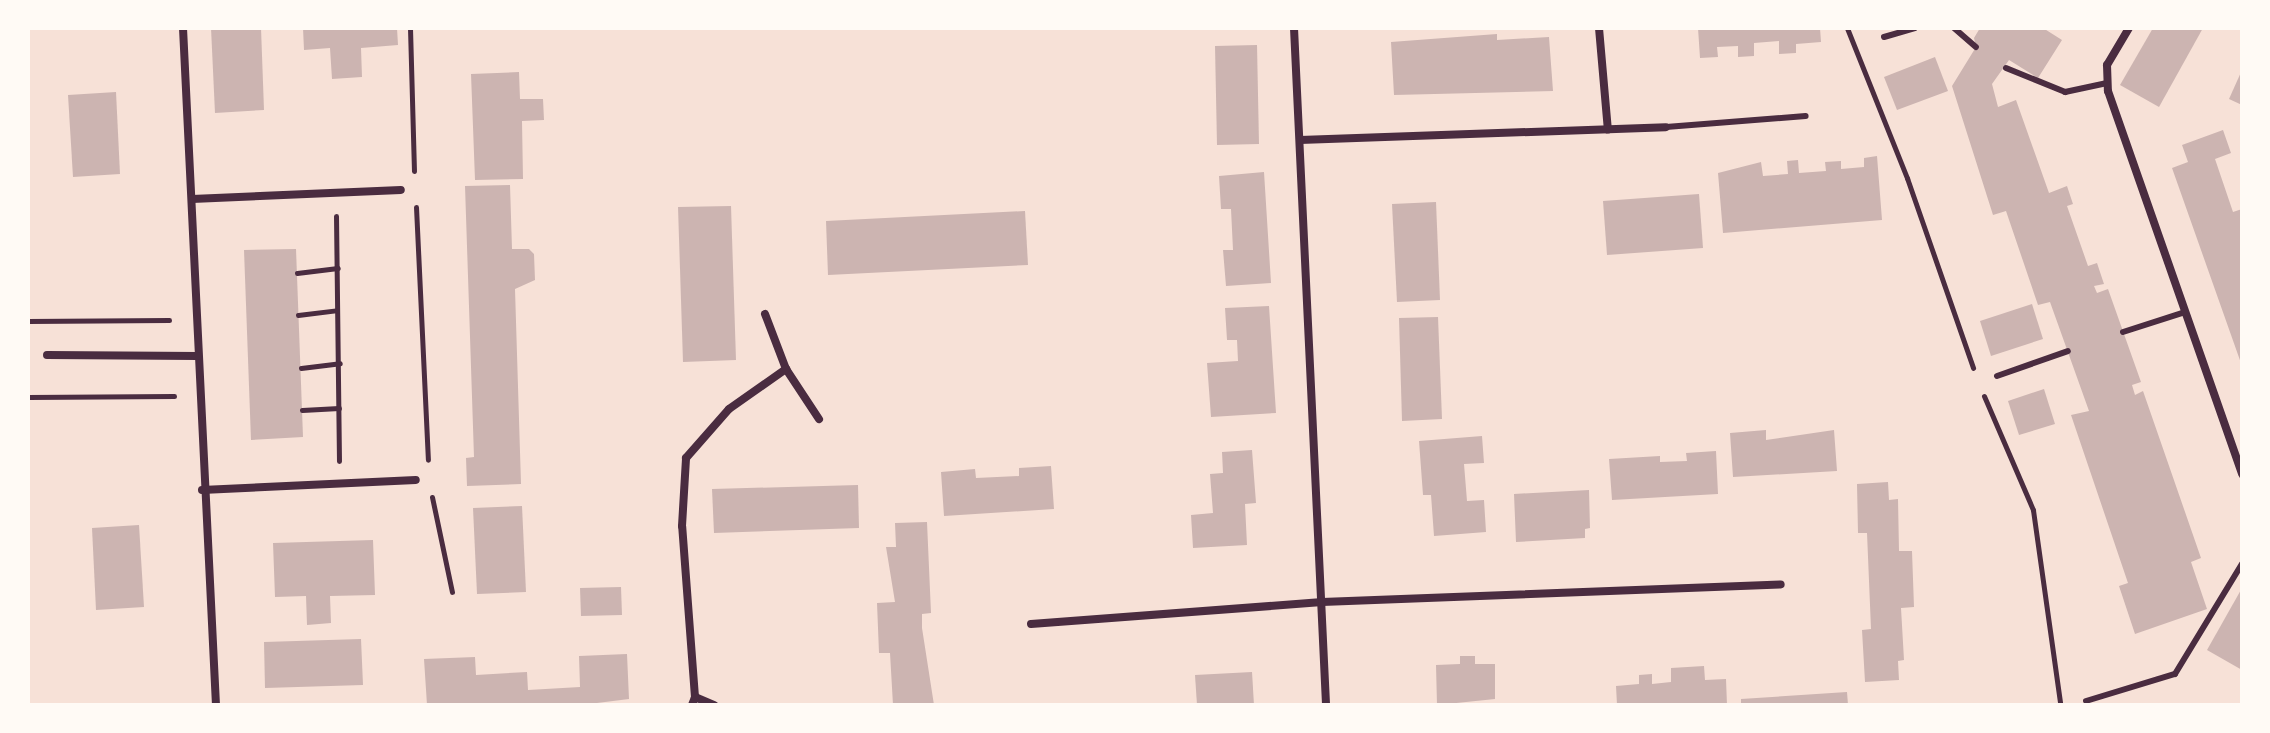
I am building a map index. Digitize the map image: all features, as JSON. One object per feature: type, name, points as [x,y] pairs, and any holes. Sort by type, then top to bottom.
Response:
[{"type":"street","points":[[183,28],[202,490],[216,705]]},
{"type":"street","points":[[1294,28],[1326,705]]},
{"type":"street","points":[[1599,28],[1608,130]]},
{"type":"street","points":[[2129,28],[2107,65],[2107,83],[2242,474]]},
{"type":"street","points":[[1300,140],[1666,127]]},
{"type":"street","points":[[192,199],[401,190]]},
{"type":"street","points":[[765,314],[786,369],[819,419]]},
{"type":"street","points":[[47,355],[198,356]]},
{"type":"street","points":[[714,705],[693,701],[682,526],[686,458],[729,409],[786,369]]},
{"type":"street","points":[[202,490],[416,480]]},
{"type":"street","points":[[1031,624],[1322,602],[1781,584]]},
{"type":"lane","points":[[1884,37],[1915,28]]},
{"type":"lane","points":[[1954,28],[1976,47]]},
{"type":"lane","points":[[2006,68],[2065,92],[2107,83]]},
{"type":"lane","points":[[1666,127],[1806,116]]},
{"type":"lane","points":[[2123,332],[2185,312]]},
{"type":"lane","points":[[1997,376],[2068,351]]},
{"type":"lane","points":[[2086,701],[2175,674],[2242,564]]},
{"type":"path","points":[[410,28],[429,484],[452,592]]},
{"type":"path","points":[[1847,28],[1907,178],[1978,380],[2033,510],[2061,705]]},
{"type":"path","points":[[401,190],[415,190]]},
{"type":"path","points":[[335,191],[336,310],[340,363],[339,486]]},
{"type":"path","points":[[297,273],[338,268]]},
{"type":"path","points":[[298,315],[336,310]]},
{"type":"path","points":[[28,321],[169,320]]},
{"type":"path","points":[[301,368],[340,363]]},
{"type":"path","points":[[28,397],[174,396]]},
{"type":"path","points":[[302,410],[339,408]]},
{"type":"path","points":[[416,480],[429,484]]},
{"type":"building","points":[[211,28],[261,28],[264,110],[215,113]]},
{"type":"building","points":[[303,28],[397,28],[398,45],[361,48],[362,77],[332,79],[330,48],[304,50]]},
{"type":"building","points":[[1698,28],[1820,28],[1821,42],[1796,44],[1796,53],[1779,54],[1779,41],[1754,43],[1754,56],[1738,57],[1738,46],[1717,47],[1718,57],[1700,58]]},
{"type":"building","points":[[1980,28],[2043,28],[2062,40],[2038,78],[2009,60],[1992,84],[1998,107],[2016,100],[2049,193],[2067,186],[2073,204],[2067,206],[2088,266],[2097,263],[2104,284],[2094,286],[2097,293],[2108,289],[2141,382],[2132,385],[2135,395],[2143,391],[2201,558],[2191,562],[2207,609],[2135,634],[2119,586],[2128,583],[2071,415],[2089,411],[2050,302],[2038,305],[2006,211],[1993,215],[1952,86],[1976,47],[1974,38]]},
{"type":"building","points":[[2153,28],[2203,28],[2159,107],[2120,85]]},
{"type":"building","points":[[1497,34],[1497,40],[1549,37],[1553,91],[1394,95],[1391,42]]},
{"type":"building","points":[[1257,45],[1259,144],[1217,145],[1215,46]]},
{"type":"building","points":[[1935,57],[1948,91],[1897,110],[1884,77]]},
{"type":"building","points":[[2242,70],[2242,105],[2229,99]]},
{"type":"building","points":[[519,72],[520,99],[543,99],[544,120],[522,121],[523,179],[475,180],[471,74]]},
{"type":"building","points":[[116,92],[120,174],[73,177],[68,95]]},
{"type":"building","points":[[2223,130],[2231,153],[2215,159],[2233,212],[2242,209],[2242,366],[2172,168],[2188,162],[2182,145]]},
{"type":"building","points":[[1877,156],[1882,220],[1723,233],[1718,173],[1761,162],[1763,176],[1788,174],[1787,161],[1798,160],[1799,173],[1826,171],[1825,162],[1841,161],[1841,169],[1864,167],[1864,158]]},
{"type":"building","points":[[1264,172],[1271,283],[1226,286],[1223,250],[1233,250],[1231,209],[1221,209],[1219,176]]},
{"type":"building","points":[[510,185],[512,249],[529,249],[534,254],[535,280],[515,289],[521,484],[467,486],[466,458],[474,457],[465,186]]},
{"type":"building","points":[[1699,194],[1703,248],[1607,255],[1603,201]]},
{"type":"building","points":[[1436,202],[1440,300],[1397,302],[1392,204]]},
{"type":"building","points":[[731,206],[736,360],[683,362],[678,207]]},
{"type":"building","points":[[1025,211],[1028,265],[828,275],[826,221]]},
{"type":"building","points":[[296,249],[303,437],[251,440],[244,250]]},
{"type":"building","points":[[2032,304],[2043,339],[1991,356],[1980,321]]},
{"type":"building","points":[[1269,306],[1276,413],[1211,417],[1207,363],[1238,361],[1237,340],[1227,340],[1225,308]]},
{"type":"building","points":[[1438,317],[1442,419],[1402,421],[1399,318]]},
{"type":"building","points":[[2044,389],[2055,424],[2019,435],[2008,401]]},
{"type":"building","points":[[1766,430],[1766,440],[1834,430],[1837,471],[1733,477],[1730,433]]},
{"type":"building","points":[[1482,436],[1484,463],[1464,464],[1467,501],[1484,500],[1486,532],[1434,536],[1431,495],[1423,495],[1419,441]]},
{"type":"building","points":[[1252,450],[1256,503],[1245,504],[1247,545],[1193,548],[1191,515],[1213,513],[1210,474],[1223,473],[1222,452]]},
{"type":"building","points":[[1716,451],[1718,494],[1612,500],[1609,459],[1660,456],[1660,462],[1687,461],[1686,453]]},
{"type":"building","points":[[1051,466],[1054,509],[944,516],[941,472],[975,469],[976,478],[1019,476],[1019,468]]},
{"type":"building","points":[[1888,482],[1889,500],[1898,499],[1899,551],[1912,551],[1914,607],[1901,608],[1904,660],[1898,661],[1899,680],[1865,682],[1862,630],[1871,629],[1867,533],[1858,533],[1857,484]]},
{"type":"building","points":[[858,485],[859,528],[714,533],[712,489]]},
{"type":"building","points":[[1589,490],[1590,528],[1585,529],[1585,538],[1516,542],[1514,494]]},
{"type":"building","points":[[522,506],[526,592],[477,594],[473,508]]},
{"type":"building","points":[[927,522],[931,613],[922,614],[922,628],[934,705],[893,705],[890,653],[879,653],[877,603],[895,602],[886,547],[896,547],[895,523]]},
{"type":"building","points":[[139,525],[144,607],[96,610],[92,528]]},
{"type":"building","points":[[373,540],[375,595],[330,596],[331,623],[307,625],[306,596],[275,597],[273,543]]},
{"type":"building","points":[[621,587],[622,615],[581,616],[580,588]]},
{"type":"building","points":[[2242,588],[2242,670],[2207,650]]},
{"type":"building","points":[[361,639],[363,685],[265,688],[264,642]]},
{"type":"building","points":[[627,654],[629,699],[581,705],[427,705],[424,659],[475,657],[476,675],[527,672],[528,690],[580,687],[579,656]]},
{"type":"building","points":[[1460,656],[1475,656],[1475,664],[1495,664],[1495,699],[1437,705],[1436,665],[1460,664]]},
{"type":"building","points":[[1704,666],[1705,680],[1726,679],[1727,705],[1617,705],[1616,686],[1639,684],[1639,675],[1652,674],[1652,684],[1671,682],[1671,668]]},
{"type":"building","points":[[1252,672],[1254,705],[1197,705],[1195,675]]},
{"type":"building","points":[[1847,692],[1848,705],[1741,705],[1741,699]]}]
